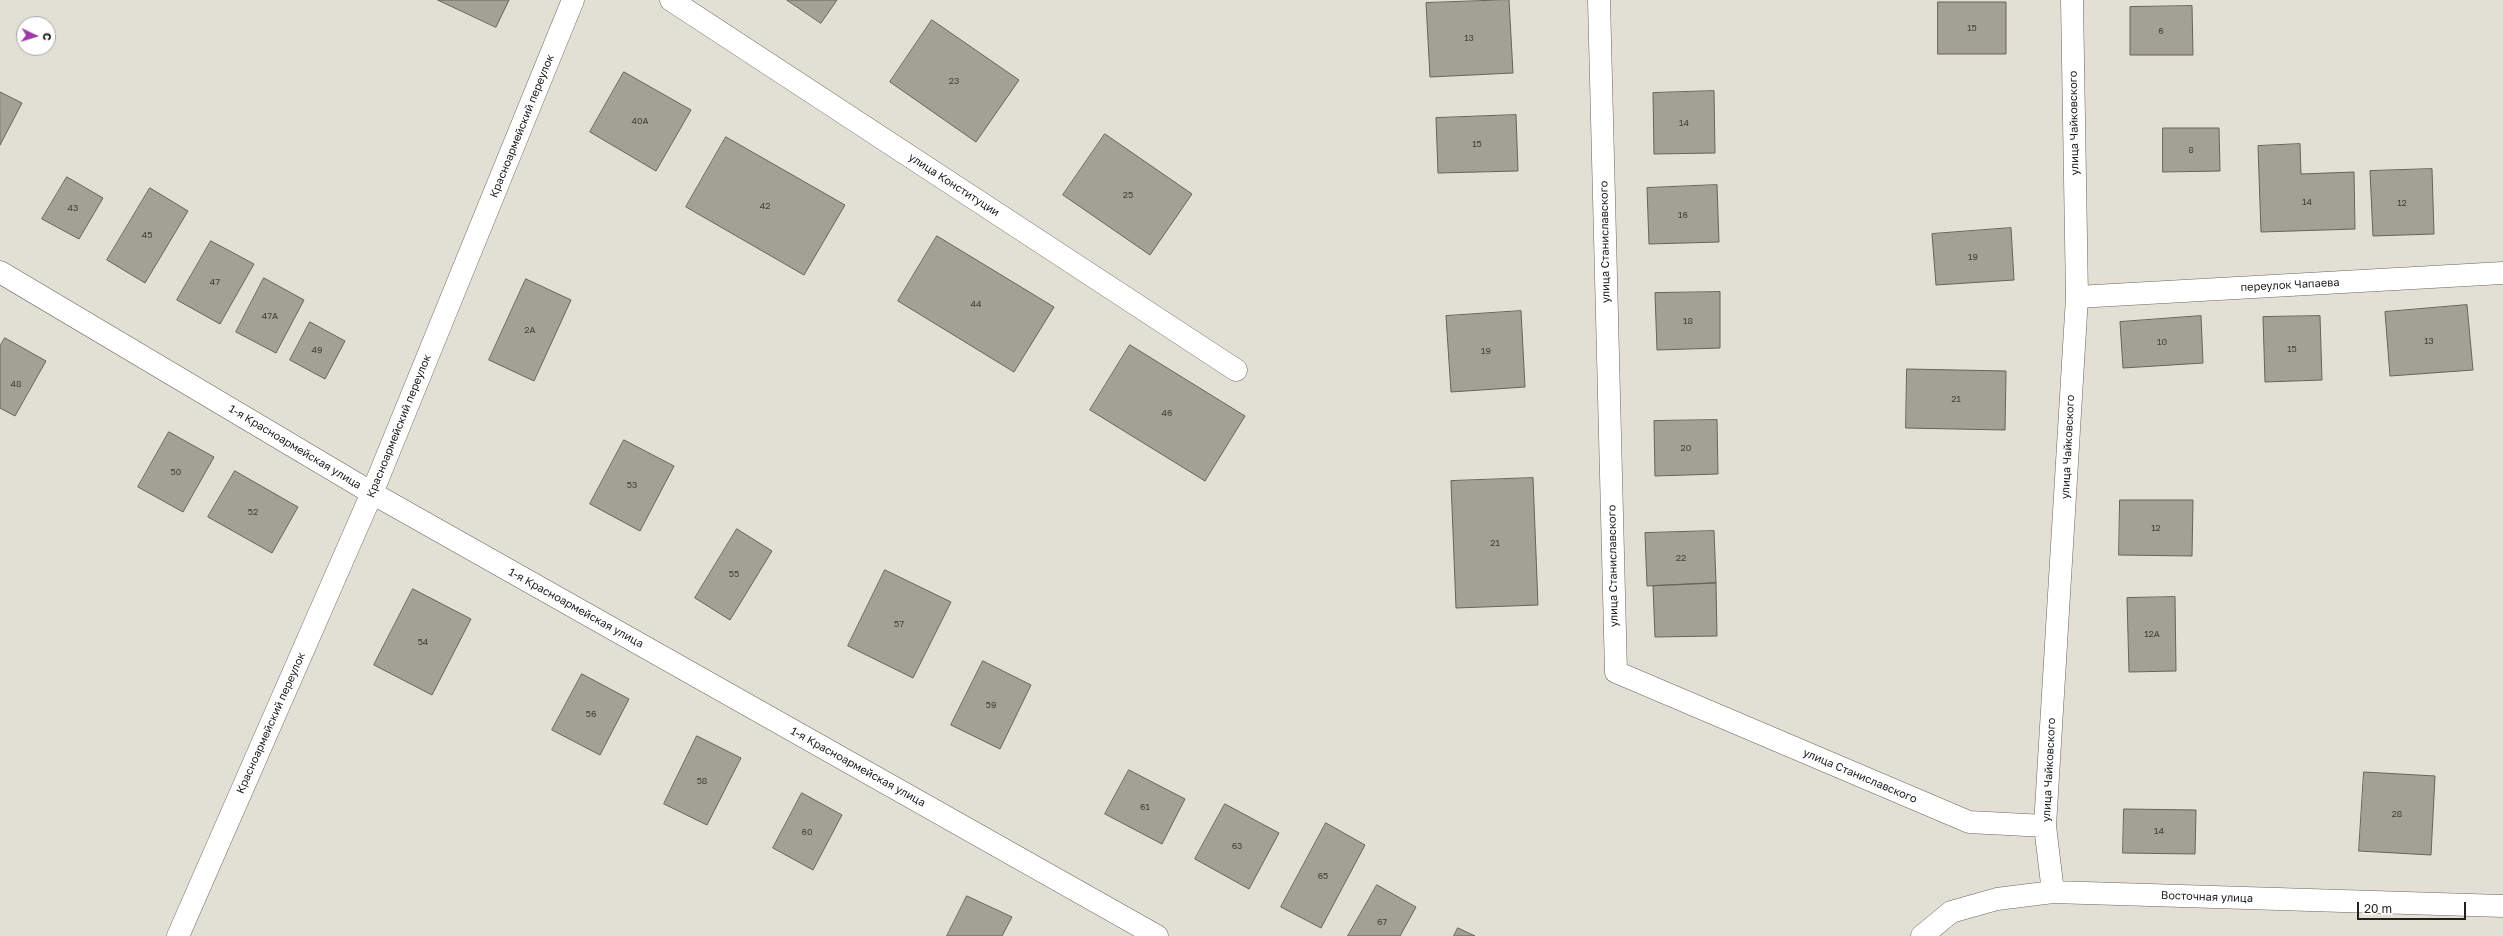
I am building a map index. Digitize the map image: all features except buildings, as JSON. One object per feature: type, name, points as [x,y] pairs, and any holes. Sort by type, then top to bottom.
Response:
[{"type":"street","name":"Красноармейский переулок","points":[[178,936],[372,493],[573,0]]},
{"type":"street","name":"улица Конституции","points":[[671,0],[1236,370]]},
{"type":"street","name":"улица Станиславского","points":[[1598,0],[1616,672],[1969,822],[2045,826]]},
{"type":"street","name":"улица Чайковского","points":[[2053,892],[2045,826],[2077,297],[2072,0]]},
{"type":"street","name":"1-я Красноармейская улица","points":[[0,272],[372,493],[1157,936]]},
{"type":"street","name":"переулок Чапаева","points":[[2077,297],[2503,273]]},
{"type":"street","name":"Восточная улица","points":[[1922,936],[1951,912],[1997,899],[2053,892],[2503,906]]}]
